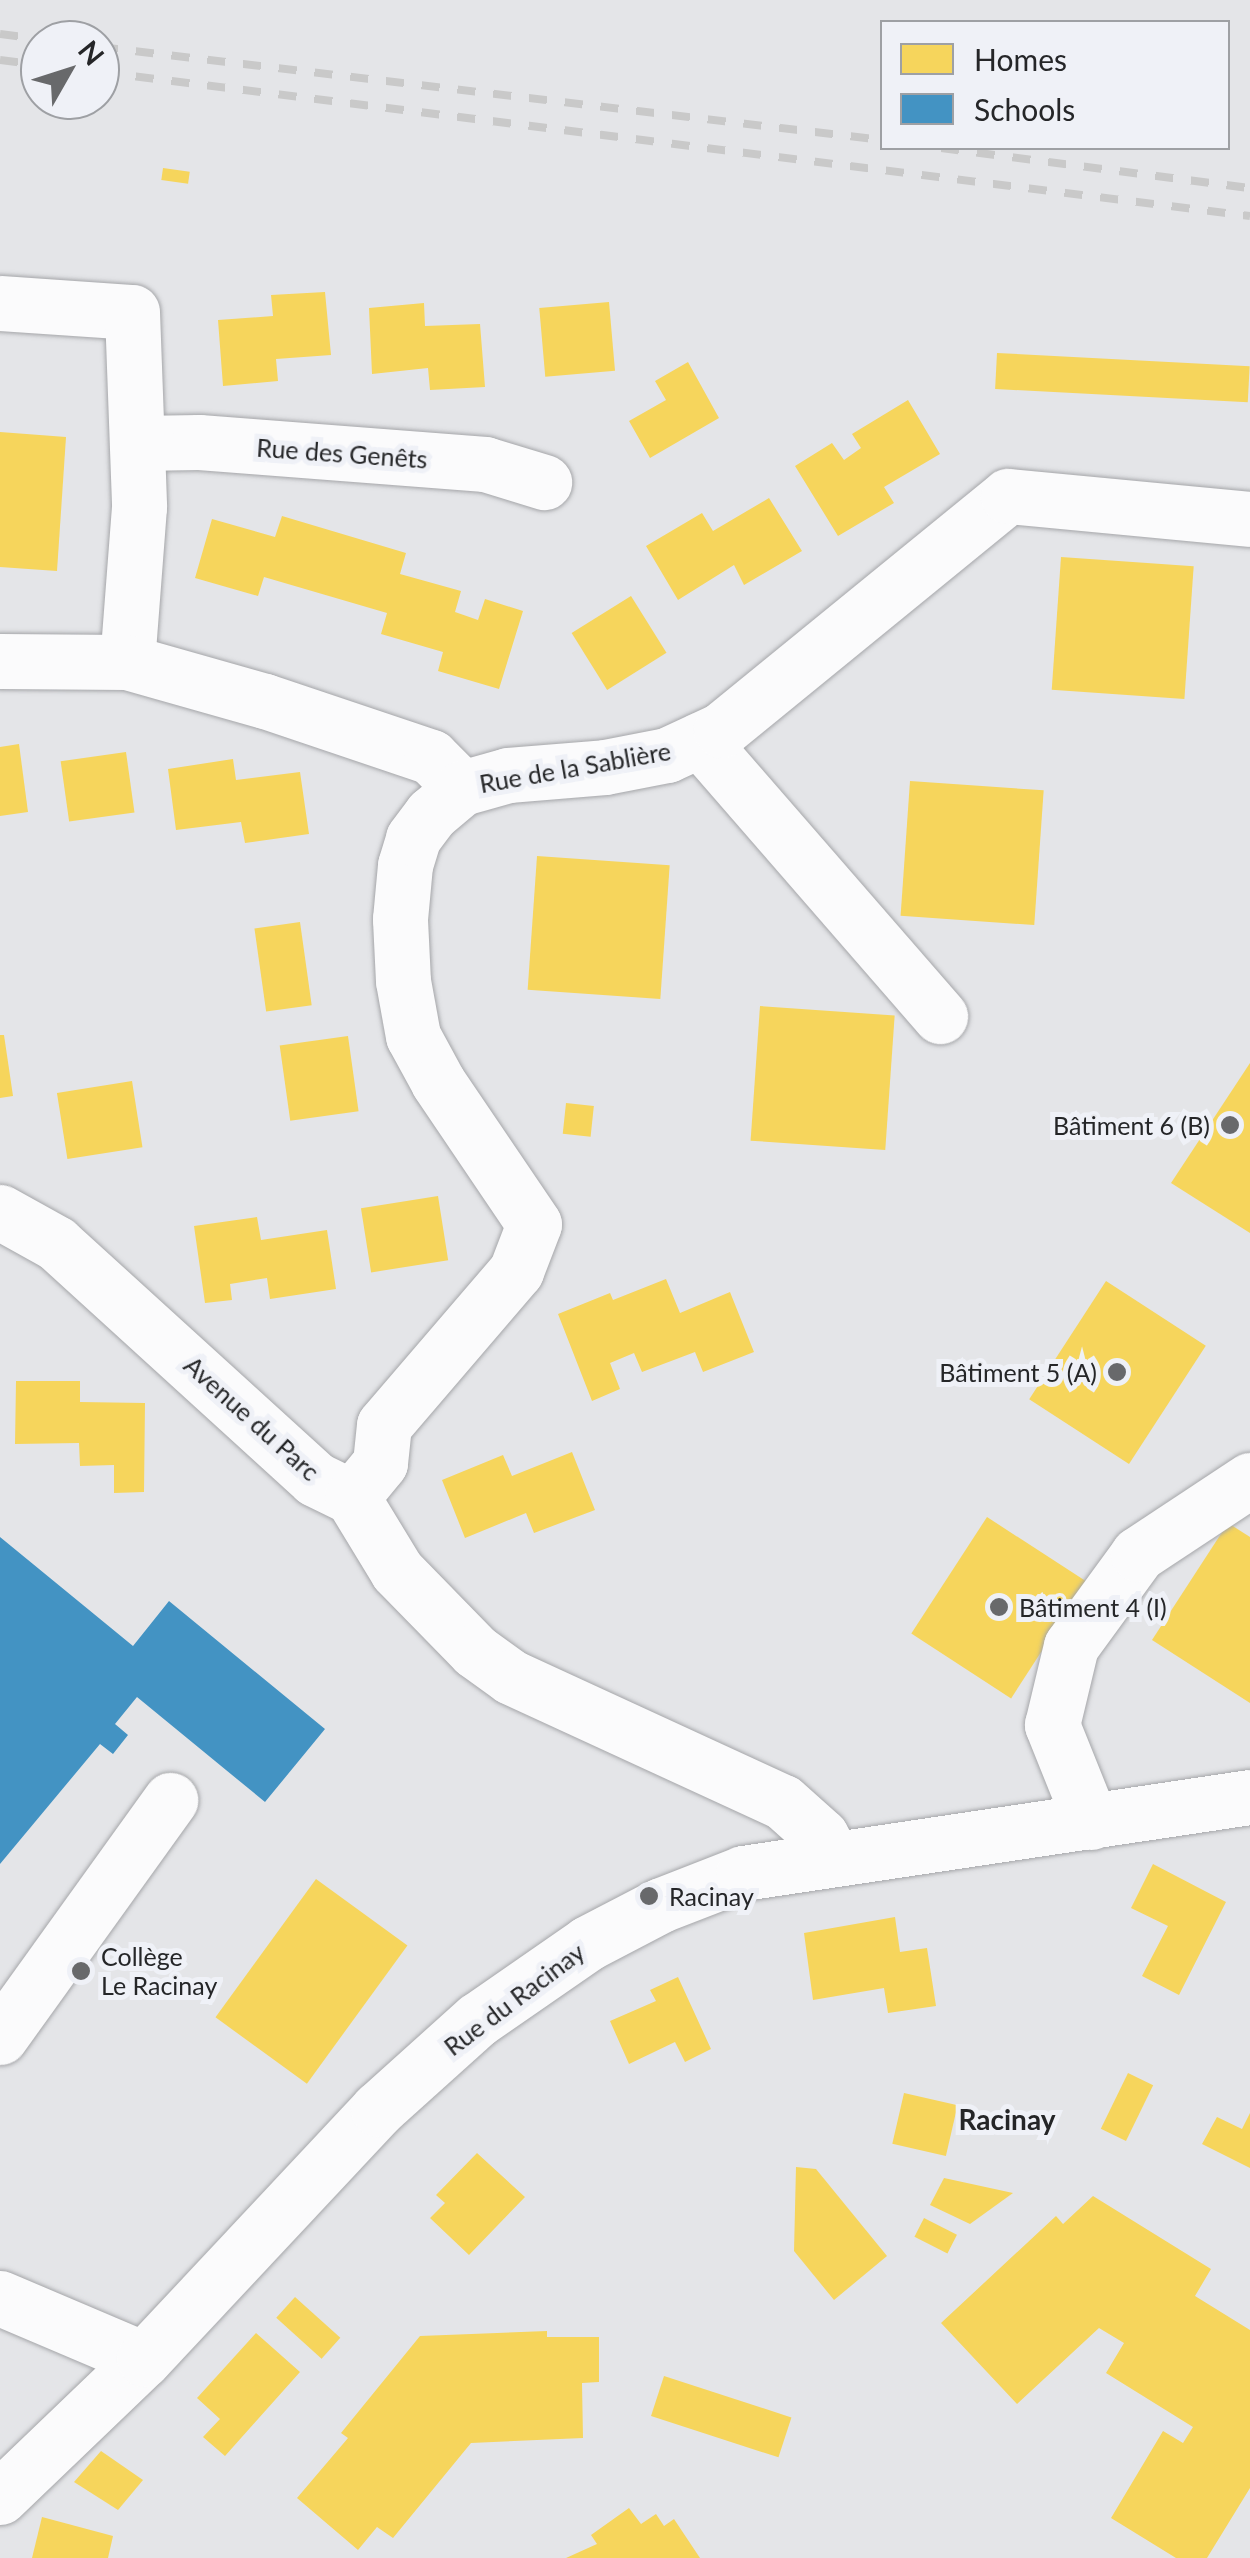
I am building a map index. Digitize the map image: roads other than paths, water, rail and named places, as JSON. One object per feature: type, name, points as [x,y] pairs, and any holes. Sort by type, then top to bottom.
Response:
[{"type":"street","points":[[0,304],[132,312],[140,507],[127,662]]},
{"type":"street","name":"Rue des Genêts","points":[[137,443],[198,442],[485,464],[544,482]]},
{"type":"street","name":"Rue de la Sablière","points":[[352,1497],[380,1463],[384,1425],[516,1271],[534,1224],[430,1067],[414,1036],[403,980],[400,919],[405,866],[413,838],[430,814],[462,788],[508,774],[605,768],[667,755],[721,730],[1008,496],[1250,519]]},
{"type":"street","points":[[0,662],[127,662],[265,701],[431,758],[462,788]]},
{"type":"street","points":[[700,740],[940,1016]]},
{"type":"street","name":"Avenue du Parc","points":[[0,1212],[56,1242],[315,1479],[352,1497],[397,1571],[475,1651],[511,1677],[783,1802],[821,1836],[833,1858]]},
{"type":"street","points":[[1091,1822],[1052,1725],[1071,1646],[1138,1554],[1250,1480]]},
{"type":"street","name":"Rue du Racinay","points":[[0,2497],[144,2359],[378,2109],[478,2020],[538,1974],[661,1905],[743,1874],[1250,1797]]},
{"type":"street","points":[[0,2037],[170,1800]]},
{"type":"street","points":[[0,2298],[144,2359]]},
{"type":"railway","points":[[0,34],[20,37]]},
{"type":"railway","points":[[120,49],[880,140]]},
{"type":"railway","points":[[0,60],[20,62]]},
{"type":"railway","points":[[120,75],[1250,216]]},
{"type":"railway","points":[[956,150],[1250,188]]},
{"type":"place","name":"Bâtiment 6 (B)","points":[[1230,1125]]},
{"type":"place","name":"Bâtiment 5 (A)","points":[[1117,1372]]},
{"type":"place","name":"Bâtiment 4 (I)","points":[[999,1607]]},
{"type":"place","name":"Racinay","points":[[649,1896]]},
{"type":"place","name":"Collège Le Racinay","points":[[81,1971]]},
{"type":"district","name":"Racinay","points":[[1007,2119]]}]
